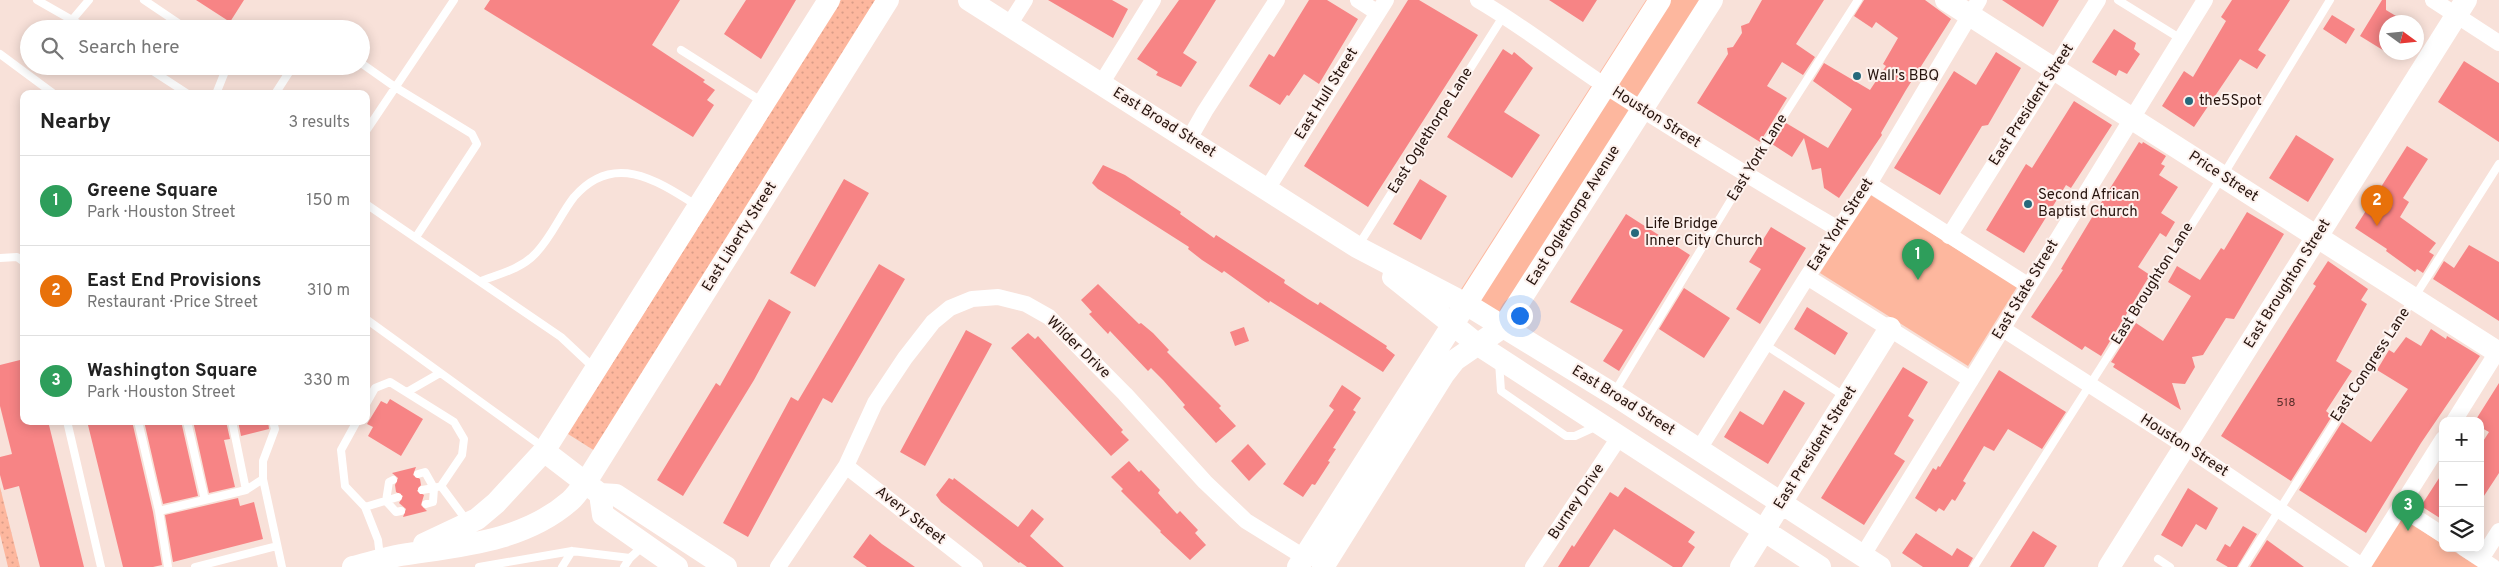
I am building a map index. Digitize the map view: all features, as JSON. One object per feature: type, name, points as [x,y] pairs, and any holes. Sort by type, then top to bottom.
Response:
[{"type":"main road","points":[[354,567],[391,558],[469,523],[496,503],[544,451],[830,0]]},
{"type":"main road","name":"East Liberty Street","points":[[391,558],[491,540],[516,532],[543,519],[592,483],[888,0]]},
{"type":"main road","name":"East Broad Street","points":[[970,0],[1357,247],[1466,304],[1613,394],[1871,561]]},
{"type":"main road","points":[[1308,564],[1452,326],[1660,0]]},
{"type":"main road","name":"East Oglethorpe Avenue","points":[[1308,564],[1455,360],[1503,327],[1712,0]]},
{"type":"main road","name":"Price Street","points":[[1946,0],[1975,8],[2055,70],[2498,352]]},
{"type":"main road","name":"East Broughton Street","points":[[2109,567],[2461,7]]},
{"type":"main road","name":"East Broad Street","points":[[1357,247],[1452,326],[1477,344],[1820,567]]},
{"type":"main road","name":"East President Street","points":[[1740,567],[1848,398],[1890,328]]},
{"type":"main road","points":[[544,451],[592,483],[616,495],[726,567]]},
{"type":"main road","points":[[592,483],[603,515],[638,551],[678,567]]},
{"type":"street","points":[[1010,25],[1026,0]]},
{"type":"street","points":[[1102,84],[1153,0]]},
{"type":"street","points":[[1189,139],[1277,0]]},
{"type":"street","points":[[1358,0],[1382,6]]},
{"type":"street","name":"Houston Street","points":[[1478,0],[1504,15],[1642,109],[1746,175],[1838,229]]},
{"type":"street","name":"East President Street","points":[[1949,236],[2098,0]]},
{"type":"street","name":"East State Street","points":[[1871,561],[1972,380],[2205,0]]},
{"type":"street","points":[[2433,0],[2461,7],[2499,43]]},
{"type":"street","name":"East Hull Street","points":[[1267,189],[1382,6]]},
{"type":"street","name":"East York Street","points":[[1699,449],[1764,344],[1869,184],[1975,8]]},
{"type":"street","points":[[1869,184],[2029,286]]},
{"type":"street","points":[[1807,277],[1972,380]]},
{"type":"street","name":"Wilder Drive","points":[[778,567],[846,466],[875,403],[905,358],[933,322],[950,308],[972,299],[998,297],[1026,304],[1049,317],[1126,394],[1205,482],[1246,521],[1308,564]]},
{"type":"street","name":"Houston Street","points":[[2003,329],[2185,446],[2362,567]]},
{"type":"street","points":[[2457,417],[2498,352]]},
{"type":"street","name":"Burney Drive","points":[[1533,567],[1620,436]]},
{"type":"street","points":[[2362,567],[2439,445]]},
{"type":"street","name":"Avery Street","points":[[846,466],[975,567]]},
{"type":"street","points":[[2400,508],[2439,532]]},
{"type":"street","points":[[2470,552],[2487,563],[2499,531]]},
{"type":"lane","points":[[37,0],[72,20],[89,0]]},
{"type":"lane","points":[[144,0],[174,20]]},
{"type":"lane","points":[[370,125],[454,0]]},
{"type":"lane","name":"East York Lane","points":[[1613,394],[1746,175],[1858,0]]},
{"type":"lane","points":[[2118,0],[2181,39]]},
{"type":"lane","name":"East Broughton Lane","points":[[1974,567],[2222,176],[2330,0]]},
{"type":"lane","name":"East Oglethorpe Lane","points":[[1357,247],[1504,15]]},
{"type":"lane","points":[[681,50],[765,103]]},
{"type":"lane","points":[[0,54],[20,69]]},
{"type":"lane","points":[[370,69],[395,87],[472,134],[477,144],[416,237]]},
{"type":"lane","points":[[28,75],[49,90]]},
{"type":"lane","points":[[159,75],[182,90]]},
{"type":"lane","points":[[218,90],[224,75]]},
{"type":"lane","points":[[277,90],[288,75]]},
{"type":"lane","name":"East Congress Lane","points":[[2243,567],[2499,164]]},
{"type":"lane","points":[[481,281],[522,264],[535,254],[574,198],[589,182],[601,175],[618,172],[634,174],[670,189],[699,206]]},
{"type":"lane","points":[[370,207],[561,337],[596,370]]},
{"type":"lane","points":[[0,258],[18,257],[20,259]]},
{"type":"lane","points":[[370,322],[542,446],[544,451]]},
{"type":"lane","points":[[1764,344],[1848,398]]},
{"type":"lane","points":[[1499,358],[1501,391],[1566,436],[1575,436],[1602,424]]},
{"type":"lane","points":[[407,392],[440,373]]},
{"type":"lane","points":[[370,397],[375,388],[390,382],[454,422],[464,439],[462,455],[437,487],[433,502],[426,504]]},
{"type":"lane","points":[[68,425],[101,567]]},
{"type":"lane","points":[[139,425],[159,512],[168,567]]},
{"type":"lane","points":[[188,425],[205,500]]},
{"type":"lane","points":[[233,425],[246,490]]},
{"type":"lane","points":[[274,425],[275,428],[263,461],[263,479],[282,567]]},
{"type":"lane","points":[[355,425],[342,450],[345,486],[364,507],[378,540],[391,558]]},
{"type":"lane","points":[[418,474],[425,472],[469,523]]},
{"type":"lane","points":[[159,512],[246,490],[263,479]]},
{"type":"lane","points":[[386,500],[390,482],[394,480]]},
{"type":"lane","points":[[422,490],[437,487]]},
{"type":"lane","points":[[364,507],[398,497]]},
{"type":"lane","points":[[386,500],[396,512],[401,511]]},
{"type":"lane","points":[[195,567],[277,546]]},
{"type":"lane","points":[[479,567],[572,551],[638,551]]},
{"type":"lane","points":[[562,567],[572,551]]},
{"type":"lane","points":[[624,567],[638,551]]},
{"type":"lane","points":[[2158,559],[2170,567]]},
{"type":"shaded area","points":[[841,0],[876,0],[595,451],[568,434]]},
{"type":"shaded area","points":[[1646,0],[1717,0],[1516,321],[1460,291]]},
{"type":"shaded area","points":[[1869,194],[2017,287],[1968,366],[1820,273]]},
{"type":"shaded area","points":[[0,487],[20,567],[8,567],[0,534]]},
{"type":"shaded area","points":[[2401,518],[2439,542],[2439,552],[2455,552],[2478,567],[2370,567]]},
{"type":"building","points":[[196,0],[244,0],[231,20],[227,20]]},
{"type":"building","points":[[490,0],[680,0],[652,45],[705,80],[703,82],[715,90],[707,100],[714,105],[693,137],[484,9]]},
{"type":"building","points":[[746,0],[796,0],[761,59],[724,34]]},
{"type":"building","points":[[1048,0],[1112,0],[1128,9],[1113,38]]},
{"type":"building","points":[[1179,0],[1216,0],[1183,53],[1197,62],[1181,87],[1156,75],[1158,72],[1137,59]]},
{"type":"building","points":[[1309,0],[1327,0],[1358,19],[1319,84],[1304,74],[1289,96],[1287,95],[1280,105],[1249,86],[1269,54],[1274,57]]},
{"type":"building","points":[[1408,0],[1419,0],[1478,35],[1368,207],[1304,166]]},
{"type":"building","points":[[1549,0],[1597,0],[1583,22]]},
{"type":"building","points":[[1762,0],[1824,0],[1796,44],[1815,57],[1803,75],[1782,62],[1767,86],[1787,98],[1760,142],[1697,103],[1728,54],[1727,48],[1733,47],[1742,33],[1741,26],[1749,23]]},
{"type":"building","points":[[1864,0],[1925,0],[1951,19],[1906,90],[1881,133],[1882,135],[1839,198],[1824,188],[1821,168],[1812,170],[1804,138],[1792,157],[1772,144],[1786,123],[1828,148],[1852,109],[1813,81],[1824,63],[1870,90],[1886,66],[1883,64],[1898,38],[1876,22],[1872,28],[1854,16]]},
{"type":"building","points":[[2002,0],[2059,0],[2043,27]]},
{"type":"building","points":[[2232,0],[2290,0],[2258,50],[2266,55],[2257,69],[2240,59],[2194,127],[2162,106],[2184,71],[2193,77],[2226,21],[2221,17]]},
{"type":"building","points":[[2382,0],[2386,0],[2386,10],[2394,15],[2379,15],[2379,48],[2360,36]]},
{"type":"building","points":[[2332,15],[2355,29],[2346,44],[2323,29]]},
{"type":"building","points":[[2114,29],[2136,43],[2134,49],[2140,54],[2127,74],[2119,70],[2116,76],[2092,62]]},
{"type":"building","points":[[1503,49],[1512,55],[1514,52],[1533,68],[1504,112],[1540,135],[1512,178],[1447,137]]},
{"type":"building","points":[[1996,52],[2021,68],[1988,125],[1982,126],[1940,195],[1894,168],[1954,71],[1976,85]]},
{"type":"building","points":[[2464,61],[2499,83],[2499,142],[2438,102]]},
{"type":"building","points":[[2074,101],[2112,125],[2071,188],[2066,185],[2024,253],[1986,230],[2026,164],[2032,168]]},
{"type":"building","points":[[2296,135],[2334,159],[2308,202],[2269,178]]},
{"type":"building","points":[[2139,142],[2142,144],[2143,142],[2166,156],[2161,164],[2165,166],[2159,175],[2178,187],[2161,213],[2175,222],[2166,237],[2160,233],[2138,267],[2150,275],[2101,356],[2085,346],[2082,350],[2031,317],[2063,270],[2061,269]]},
{"type":"building","points":[[2407,146],[2428,159],[2403,198],[2409,202],[2400,217],[2436,243],[2429,252],[2434,255],[2423,273],[2417,269],[2415,272],[2386,251],[2387,249],[2355,228]]},
{"type":"building","points":[[1103,165],[1125,175],[1181,212],[1180,214],[1214,238],[1216,235],[1285,280],[1284,283],[1308,299],[1318,305],[1320,302],[1387,346],[1386,348],[1395,355],[1383,372],[1270,301],[1269,303],[1224,271],[1222,273],[1202,260],[1188,249],[1189,247],[1098,189],[1092,183]]},
{"type":"building","points":[[844,179],[869,193],[815,287],[790,273]]},
{"type":"building","points":[[1420,179],[1447,196],[1421,240],[1393,224]]},
{"type":"building","points":[[2247,212],[2284,234],[2234,319],[2226,318],[2203,355],[2192,357],[2195,367],[2185,384],[2172,383],[2181,410],[2113,367],[2115,364],[2111,362],[2136,323],[2163,341],[2191,296],[2168,282],[2177,266],[2200,280],[2221,248],[2224,250]]},
{"type":"building","points":[[1626,214],[1690,255],[1619,371],[1603,361],[1623,330],[1570,302]]},
{"type":"building","points":[[1771,227],[1806,248],[1760,324],[1736,309],[1761,269],[1749,262]]},
{"type":"building","points":[[2469,245],[2499,262],[2499,321],[2433,279],[2444,261],[2454,268]]},
{"type":"building","points":[[2328,261],[2368,289],[2361,300],[2367,304],[2336,361],[2352,371],[2326,411],[2332,416],[2291,481],[2221,436],[2316,286],[2313,284]]},
{"type":"building","points":[[879,264],[905,279],[832,403],[823,398],[748,537],[723,523],[791,397],[798,401]]},
{"type":"building","points":[[1098,284],[1139,324],[1141,323],[1153,333],[1169,350],[1167,352],[1221,406],[1219,408],[1236,426],[1216,443],[1183,407],[1185,405],[1163,380],[1151,368],[1148,371],[1110,331],[1108,334],[1089,314],[1092,312],[1081,300]]},
{"type":"building","points":[[1684,288],[1730,318],[1704,358],[1659,329]]},
{"type":"building","points":[[769,299],[791,312],[754,380],[683,496],[657,480],[716,383],[720,386]]},
{"type":"building","points":[[1807,307],[1848,333],[1835,355],[1794,329]]},
{"type":"building","points":[[1244,327],[1249,341],[1235,346],[1230,332]]},
{"type":"building","points":[[2431,329],[2446,339],[2447,336],[2480,356],[2421,443],[2366,533],[2299,490],[2342,422],[2371,442],[2408,389],[2377,370],[2389,350],[2394,353],[2406,337],[2421,346]]},
{"type":"building","points":[[966,330],[992,344],[925,466],[900,452]]},
{"type":"building","points":[[1028,333],[1035,339],[1038,336],[1123,430],[1121,432],[1129,440],[1111,456],[1011,348]]},
{"type":"building","points":[[20,360],[20,425],[49,425],[84,567],[40,567],[19,486],[4,490],[0,475],[0,457],[12,454],[0,406],[0,365]]},
{"type":"building","points":[[1903,367],[1928,382],[1908,416],[1914,420],[1894,454],[1905,461],[1864,525],[1821,498]]},
{"type":"building","points":[[1999,370],[2066,412],[2042,449],[2008,429],[1994,451],[1984,446],[1963,481],[1966,483],[1955,501],[1952,499],[1944,511],[1939,508],[1936,512],[1915,498],[1933,468],[1936,470],[1938,466],[1940,467]]},
{"type":"building","points":[[2499,383],[2499,473],[2484,496],[2484,440],[2489,432],[2484,429],[2484,417],[2478,417]]},
{"type":"building","points":[[1342,385],[1361,398],[1353,410],[1356,412],[1333,448],[1336,449],[1328,461],[1330,462],[1315,485],[1312,484],[1303,497],[1283,484],[1334,410],[1329,406]]},
{"type":"building","points":[[1784,390],[1805,403],[1768,464],[1724,437],[1740,411],[1763,425]]},
{"type":"building","points":[[390,399],[423,419],[401,456],[368,436],[373,427],[369,425],[370,419],[381,401],[387,404]]},
{"type":"building","points":[[88,425],[133,425],[153,512],[162,565],[153,567],[123,567]]},
{"type":"building","points":[[145,425],[182,425],[198,496],[163,504]]},
{"type":"building","points":[[194,425],[227,425],[230,439],[224,440],[235,487],[209,493]]},
{"type":"building","points":[[239,425],[268,425],[269,429],[241,436]]},
{"type":"building","points":[[1248,444],[1266,464],[1249,481],[1231,461]]},
{"type":"building","points":[[1129,461],[1139,472],[1141,470],[1160,490],[1158,493],[1177,514],[1180,511],[1198,530],[1195,533],[1206,545],[1190,560],[1160,532],[1121,491],[1123,489],[1111,477]]},
{"type":"building","points":[[416,467],[413,475],[420,479],[421,485],[417,491],[424,495],[421,505],[427,511],[403,517],[406,509],[399,503],[403,496],[396,492],[395,485],[398,478],[392,473]]},
{"type":"building","points":[[949,478],[953,480],[954,478],[1018,527],[1032,509],[1044,519],[1030,536],[1064,567],[1027,567],[1019,563],[941,502],[936,495]]},
{"type":"building","points":[[2439,478],[2439,517],[2421,506]]},
{"type":"building","points":[[1625,487],[1695,532],[1688,542],[1695,547],[1682,567],[1673,567],[1614,529],[1589,567],[1558,567],[1572,545],[1574,547],[1610,492],[1618,497]]},
{"type":"building","points":[[2188,488],[2218,508],[2206,530],[2196,524],[2182,547],[2161,535]]},
{"type":"building","points":[[238,498],[240,506],[254,502],[263,539],[173,562],[165,515]]},
{"type":"building","points":[[2243,526],[2257,534],[2237,567],[2228,567],[2216,560],[2225,544],[2230,547]]},
{"type":"building","points":[[2033,531],[2057,546],[2044,567],[2010,567]]},
{"type":"building","points":[[1916,533],[1952,556],[1957,548],[1973,558],[1968,567],[1923,567],[1902,553]]},
{"type":"building","points":[[870,534],[915,567],[867,567],[853,557]]},
{"type":"building","points":[[2267,540],[2304,567],[2250,567]]},
{"type":"place","name":"Wall's BBQ","points":[[1857,76]]},
{"type":"place","name":"the5Spot","points":[[2189,101]]},
{"type":"place","name":"Second African Baptist Church","points":[[2028,204]]},
{"type":"place","name":"East End Provisions","points":[[2377,226]]},
{"type":"place","name":"Life Bridge Inner City Church","points":[[1635,233]]},
{"type":"place","name":"Greene Square","points":[[1918,280]]},
{"type":"place","name":"Washington Square","points":[[2408,531]]}]
